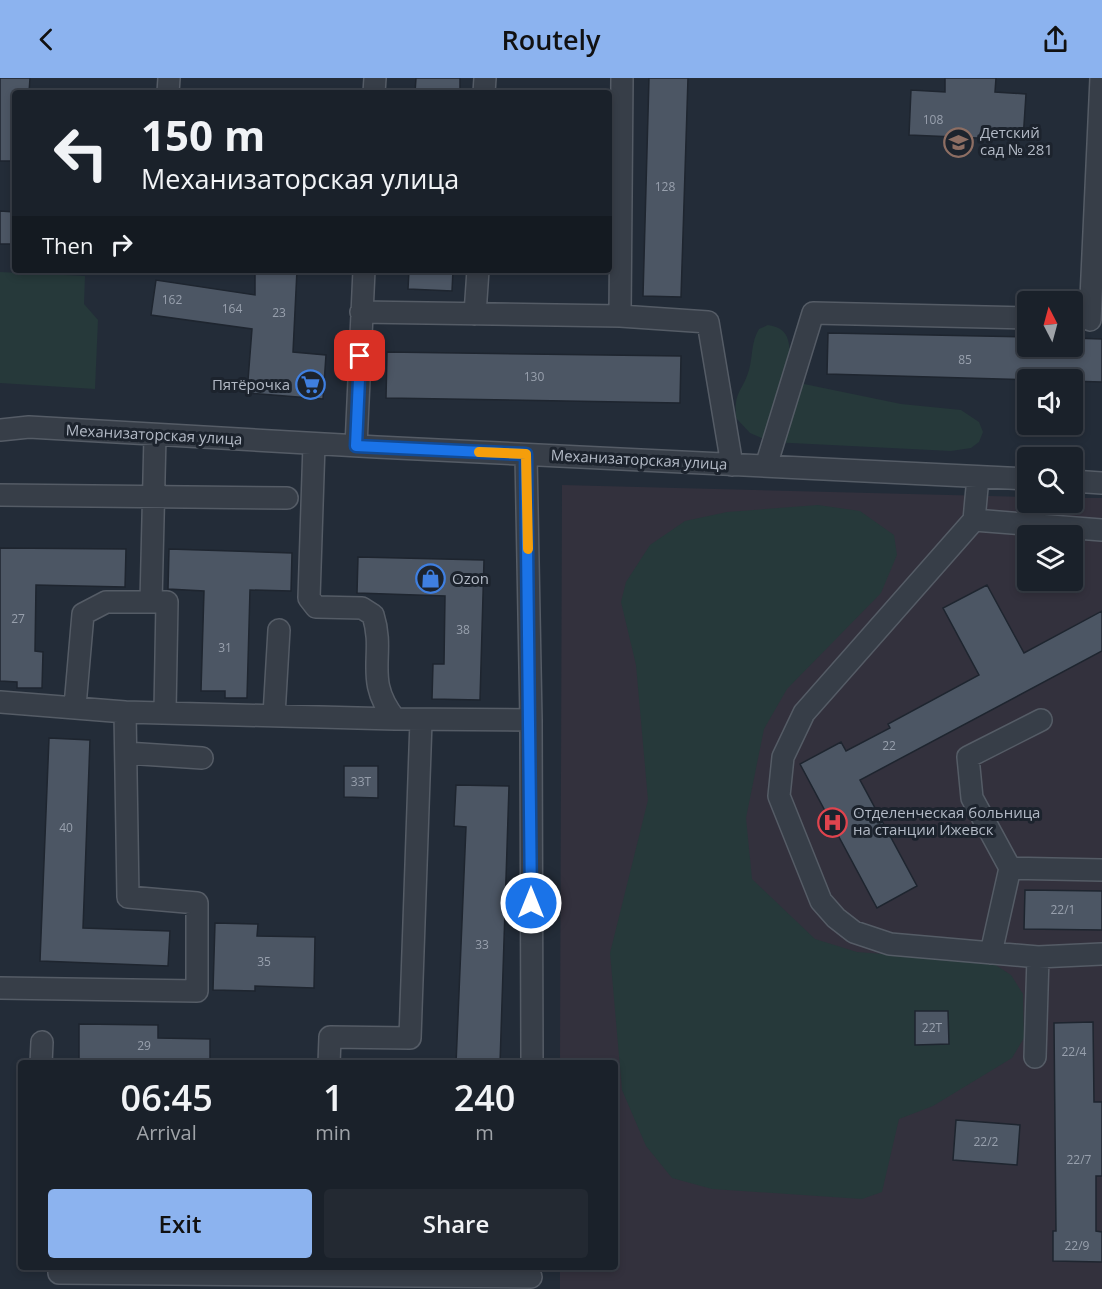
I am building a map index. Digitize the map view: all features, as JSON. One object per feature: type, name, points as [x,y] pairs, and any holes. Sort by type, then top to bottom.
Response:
[{"type":"street","points":[[620,316],[622,78]]},
{"type":"street","points":[[1088,320],[1101,78]]},
{"type":"street","points":[[356,446],[364,273]]},
{"type":"street","points":[[474,314],[478,273]]},
{"type":"street","points":[[362,312],[620,316],[708,322],[732,465]]},
{"type":"street","points":[[766,466],[813,313],[1017,318]]},
{"type":"street","name":"Механизаторская улица","points":[[0,430],[29,427],[155,436],[1017,479]]},
{"type":"street","points":[[151,602],[155,436]]},
{"type":"street","points":[[314,444],[309,598],[316,607],[363,608],[373,615],[377,629],[377,689],[394,719]]},
{"type":"street","points":[[526,454],[531,720],[532,1060]]},
{"type":"street","points":[[978,477],[974,520],[804,714],[783,757],[779,796],[821,901],[836,918],[854,932],[890,944],[1038,957],[1102,954]]},
{"type":"street","points":[[1083,482],[1102,483]]},
{"type":"street","points":[[0,495],[287,498]]},
{"type":"street","points":[[974,520],[1102,530]]},
{"type":"street","points":[[75,706],[83,614],[106,602],[167,602],[165,711]]},
{"type":"street","points":[[274,715],[279,630]]},
{"type":"street","points":[[0,702],[75,706],[125,712],[165,711],[421,721],[531,720]]},
{"type":"street","points":[[0,988],[197,991],[197,903],[129,897],[125,712]]},
{"type":"street","points":[[991,952],[1011,868],[972,798],[968,757],[1041,720]]},
{"type":"street","points":[[329,1060],[330,1037],[410,1038],[421,721]]},
{"type":"street","points":[[126,753],[202,758]]},
{"type":"street","points":[[1011,868],[1102,870]]},
{"type":"street","points":[[1035,1057],[1038,957]]},
{"type":"street","points":[[41,1060],[42,1042]]},
{"type":"street","points":[[59,1274],[124,1271],[472,1272],[530,1278]]},
{"type":"shaded area","points":[[0,272],[85,276],[84,304],[98,320],[95,389],[0,383]]},
{"type":"shaded area","points":[[768,325],[777,327],[786,335],[794,367],[804,384],[901,404],[961,410],[979,422],[983,432],[979,442],[971,448],[951,451],[771,442],[750,433],[736,418],[736,402],[749,370],[756,334],[759,329]]},
{"type":"shaded area","name":"Отделенческая больница на станции Ижевск","points":[[562,485],[1017,497],[1017,513],[1083,513],[1083,498],[1102,498],[1102,1289],[560,1289],[560,1270],[618,1270],[618,1060],[560,1060]]},
{"type":"shaded area","points":[[818,505],[860,511],[894,535],[897,555],[881,593],[787,689],[764,729],[746,818],[752,879],[815,939],[857,952],[991,962],[1011,975],[1023,994],[1024,1038],[1012,1058],[933,1106],[899,1119],[882,1192],[862,1199],[712,1189],[672,1178],[646,1146],[622,1090],[610,953],[648,800],[636,665],[621,602],[626,582],[650,545],[685,521],[727,512]]},
{"type":"building","points":[[0,78],[30,78],[29,90],[12,90],[12,161],[0,161]]},
{"type":"building","points":[[416,78],[460,78],[460,90],[415,90]]},
{"type":"building","points":[[649,78],[688,78],[681,297],[643,296]]},
{"type":"building","points":[[945,78],[996,78],[995,92],[1026,94],[1023,140],[909,135],[911,90],[945,92]]},
{"type":"building","points":[[0,211],[12,212],[12,244],[0,244]]},
{"type":"building","points":[[255,273],[297,273],[293,352],[326,355],[323,399],[247,393],[252,329],[151,315],[156,280],[255,295]]},
{"type":"building","points":[[409,273],[453,273],[452,291],[408,289]]},
{"type":"building","points":[[828,333],[1017,337],[1017,357],[1083,357],[1083,338],[1102,339],[1102,382],[1083,381],[1083,369],[1017,369],[1017,380],[827,374]]},
{"type":"building","points":[[387,352],[681,356],[680,403],[386,398]]},
{"type":"building","points":[[0,548],[126,549],[125,587],[36,585],[35,651],[43,652],[42,688],[17,688],[17,682],[0,681]]},
{"type":"building","points":[[169,549],[292,553],[291,591],[250,590],[247,698],[225,698],[225,691],[201,691],[204,591],[168,589]]},
{"type":"building","points":[[358,557],[484,560],[480,700],[432,699],[433,664],[444,664],[445,596],[357,593]]},
{"type":"building","points":[[987,585],[1024,653],[1102,611],[1102,651],[860,780],[917,886],[877,908],[800,764],[841,742],[846,751],[890,728],[888,724],[979,675],[943,608]]},
{"type":"building","points":[[49,738],[90,740],[83,928],[170,931],[168,966],[40,961]]},
{"type":"building","points":[[344,766],[378,766],[378,798],[344,797]]},
{"type":"building","points":[[456,785],[509,786],[500,1060],[456,1060],[466,827],[454,826]]},
{"type":"building","points":[[1025,890],[1102,891],[1102,930],[1024,929]]},
{"type":"building","points":[[215,923],[258,924],[257,936],[315,937],[314,988],[255,986],[255,991],[213,990]]},
{"type":"building","points":[[915,1011],[948,1011],[949,1044],[915,1045]]},
{"type":"building","points":[[1093,1022],[1094,1102],[1102,1102],[1102,1176],[1096,1176],[1096,1231],[1102,1232],[1102,1262],[1053,1261],[1053,1231],[1056,1231],[1054,1023]]},
{"type":"building","points":[[79,1024],[158,1025],[158,1038],[210,1039],[210,1060],[79,1060]]},
{"type":"building","points":[[956,1120],[1020,1125],[1017,1165],[953,1160]]},
{"type":"slow traffic","points":[[479,452],[526,454],[528,549]]},
{"type":"place","name":"Детский сад № 281","points":[[959,142]]},
{"type":"place","name":"Пятёрочка","points":[[311,385]]},
{"type":"place","name":"Ozon","points":[[431,579]]},
{"type":"place","name":"Отделенческая больница на станции Ижевск","points":[[832,822]]},
{"type":"route","points":[[360,356],[356,446],[526,454],[531,720],[531,903]]}]
